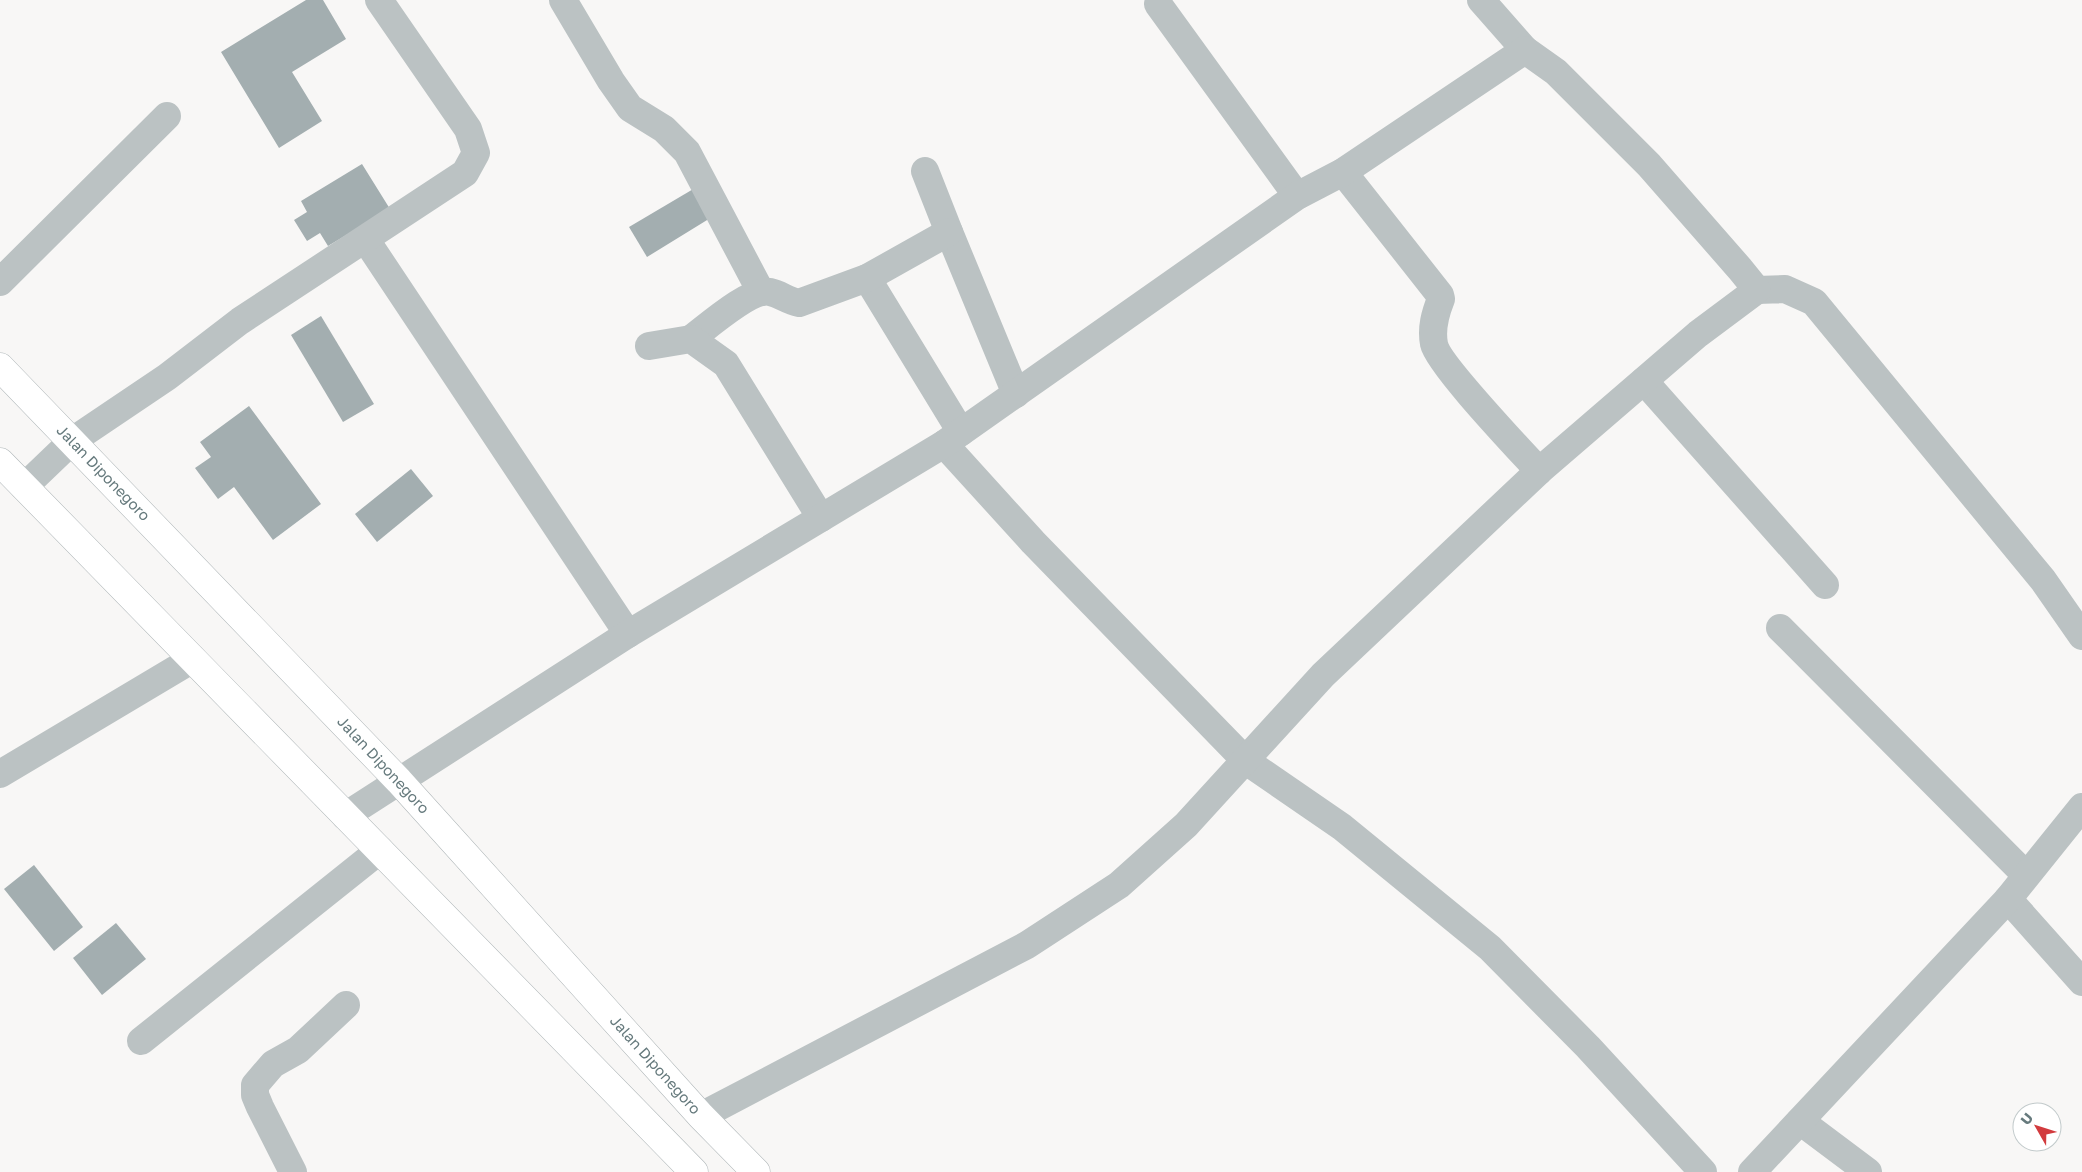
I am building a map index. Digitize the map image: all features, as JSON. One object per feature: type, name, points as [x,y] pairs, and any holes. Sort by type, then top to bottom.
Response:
[{"type":"main road","name":"Jalan Diponegoro","points":[[0,368],[399,781],[701,1116],[756,1172]]},
{"type":"main road","points":[[0,462],[694,1172]]},
{"type":"street","points":[[24,487],[72,441],[167,377],[240,321],[366,240],[465,173],[476,152],[468,129],[379,0]]},
{"type":"street","points":[[563,0],[611,81],[630,108],[664,129],[687,152],[761,292]]},
{"type":"street","points":[[1481,0],[1525,50],[1556,72],[1649,165],[1757,290]]},
{"type":"street","points":[[1158,4],[1297,196]]},
{"type":"street","points":[[345,816],[628,634],[953,438],[1297,196],[1343,172],[1525,50]]},
{"type":"street","points":[[0,282],[167,116]]},
{"type":"street","points":[[925,171],[1016,394]]},
{"type":"street","points":[[1343,172],[1440,295],[1441,300],[1433,326],[1434,346],[1451,370],[1539,471]]},
{"type":"street","points":[[649,346],[691,339],[752,295],[761,292],[771,292],[798,303],[867,278],[949,232]]},
{"type":"street","points":[[366,240],[628,634]]},
{"type":"street","points":[[867,278],[953,438],[1033,542],[1246,761],[1342,828],[1490,948],[1588,1047],[1703,1172]]},
{"type":"street","points":[[701,1116],[1027,945],[1119,885],[1186,825],[1323,675],[1539,471],[1698,334],[1757,290],[1785,289],[1814,302],[2044,580],[2082,636]]},
{"type":"street","points":[[691,339],[710,350],[726,364],[821,518]]},
{"type":"street","points":[[1644,381],[1825,585]]},
{"type":"street","points":[[1780,628],[2026,875]]},
{"type":"street","points":[[0,774],[193,659]]},
{"type":"street","points":[[1752,1172],[2008,899],[2082,807]]},
{"type":"street","points":[[140,1041],[380,850]]},
{"type":"street","points":[[2008,899],[2082,982]]},
{"type":"street","points":[[293,1172],[260,1107],[255,1095],[255,1085],[274,1064],[298,1050],[346,1005]]},
{"type":"street","points":[[1800,1121],[1868,1172]]},
{"type":"building","points":[[306,0],[323,0],[346,39],[292,72],[322,121],[279,148],[221,52]]},
{"type":"building","points":[[362,164],[390,209],[328,246],[320,233],[307,241],[294,220],[307,212],[301,201]]},
{"type":"building","points":[[695,188],[712,217],[647,257],[629,227]]},
{"type":"building","points":[[321,316],[374,404],[343,422],[291,335]]},
{"type":"building","points":[[249,406],[321,504],[273,540],[234,487],[218,499],[195,468],[211,457],[200,442]]},
{"type":"building","points":[[411,469],[433,496],[377,542],[355,514]]},
{"type":"building","points":[[34,865],[83,927],[54,951],[4,889]]},
{"type":"building","points":[[116,923],[146,959],[102,995],[73,958]]}]
